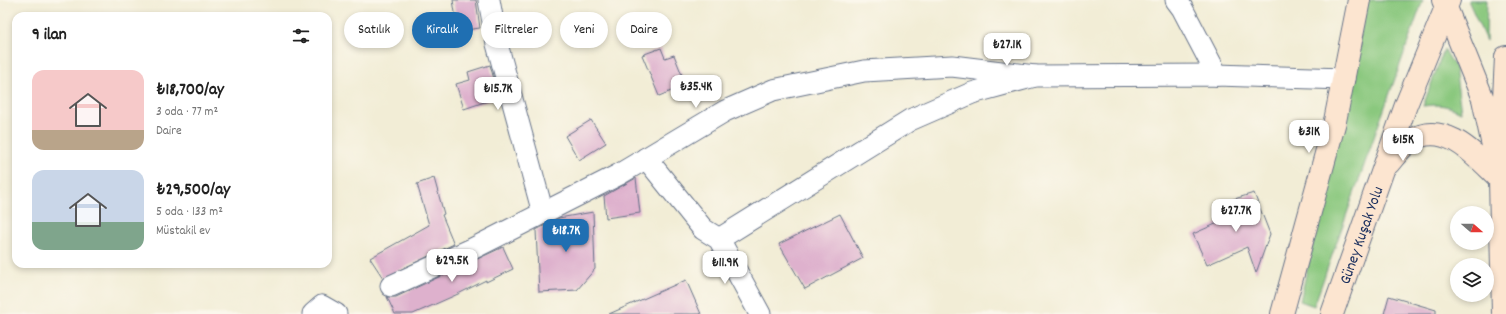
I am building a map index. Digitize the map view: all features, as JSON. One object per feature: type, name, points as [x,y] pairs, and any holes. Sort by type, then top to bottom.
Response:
[{"type":"main road","points":[[1283,314],[1335,121],[1359,0]]},
{"type":"main road","points":[[1446,2],[1483,99],[1503,179]]},
{"type":"main road","name":"Güney Kuşak Yolu","points":[[1332,314],[1406,105],[1446,2]]},
{"type":"main road","points":[[1503,314],[1503,179],[1506,57]]},
{"type":"main road","points":[[1383,170],[1410,141],[1429,133],[1449,138],[1465,146],[1503,179]]},
{"type":"street","points":[[489,0],[497,44],[543,213]]},
{"type":"street","points":[[1176,0],[1182,8],[1217,75]]},
{"type":"street","points":[[391,286],[472,249],[618,175],[725,111],[773,90],[864,71],[952,66],[1034,76],[1217,75],[1344,79]]},
{"type":"street","points":[[719,239],[910,120],[972,93],[1034,76]]},
{"type":"street","points":[[646,158],[703,228],[719,239],[760,314]]},
{"type":"street","points":[[313,314],[322,306],[336,314]]},
{"type":"green space","points":[[1368,0],[1423,0],[1314,306],[1300,301]]},
{"type":"green space","points":[[1468,0],[1487,0],[1486,41]]},
{"type":"green space","points":[[1444,49],[1455,67],[1461,112],[1443,106],[1423,106]]},
{"type":"building","points":[[453,0],[476,0],[480,28],[473,29],[473,12],[455,12]]},
{"type":"building","points":[[661,48],[665,58],[674,55],[686,85],[659,96],[642,55]]},
{"type":"building","points":[[490,65],[499,97],[464,109],[456,84],[470,80],[468,72]]},
{"type":"building","points":[[591,120],[606,143],[579,160],[565,136]]},
{"type":"building","points":[[434,178],[444,214],[442,215],[454,244],[383,278],[370,258],[429,225],[417,184]]},
{"type":"building","points":[[636,178],[640,213],[606,218],[604,196]]},
{"type":"building","points":[[1254,193],[1270,234],[1256,273],[1247,247],[1207,265],[1193,234],[1236,215],[1231,200]]},
{"type":"building","points":[[593,212],[595,269],[577,290],[539,292],[536,230],[559,218]]},
{"type":"building","points":[[840,214],[863,258],[805,289],[779,244]]},
{"type":"building","points":[[503,247],[513,269],[413,314],[395,314],[387,297],[396,297]]},
{"type":"building","points":[[686,280],[701,314],[609,314]]},
{"type":"building","points":[[1389,296],[1436,310],[1436,314],[1384,314]]}]
